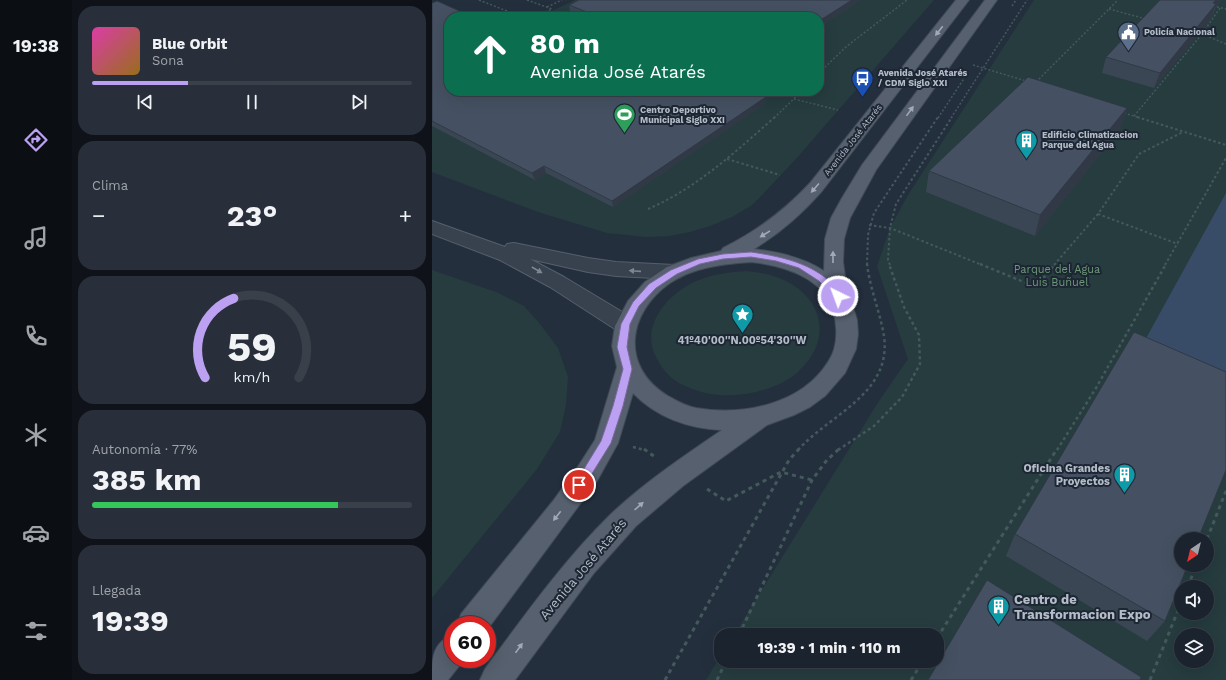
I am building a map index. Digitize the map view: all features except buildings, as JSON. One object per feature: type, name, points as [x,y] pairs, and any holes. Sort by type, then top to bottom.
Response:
[{"type":"main road","name":"Avenida José Atarés","points":[[723,256],[765,235],[795,210],[816,187],[963,0]]},
{"type":"main road","points":[[838,296],[822,279],[802,266],[777,258],[751,255],[723,256],[698,262],[674,272],[652,286],[636,304],[626,324],[622,347],[627,369],[642,390],[664,407],[694,417],[727,421],[762,417],[794,405],[821,387],[839,364],[848,341],[847,317],[838,296],[832,263],[833,248],[840,221],[868,168],[991,0]]},
{"type":"main road","points":[[479,616],[562,509],[588,473],[606,443],[618,406],[627,369]]},
{"type":"main road","name":"Avenida José Atarés","points":[[496,680],[550,605],[604,541],[626,518],[649,497],[762,417]]},
{"type":"main road","points":[[432,676],[444,661]]},
{"type":"street","points":[[432,227],[476,242],[530,267],[626,324]]},
{"type":"street","points":[[476,242],[588,265],[623,270],[674,272]]},
{"type":"path","points":[[478,0],[509,12]]},
{"type":"path","points":[[527,0],[552,9],[545,12]]},
{"type":"path","points":[[546,7],[562,0]]},
{"type":"path","points":[[824,68],[847,46],[907,0]]},
{"type":"path","points":[[742,628],[812,480],[827,460],[842,446],[874,426],[902,397],[920,364],[919,336],[904,307],[888,260],[890,228],[896,204],[1027,0]]},
{"type":"path","points":[[1041,86],[1034,84],[1118,0]]},
{"type":"path","points":[[1207,5],[1226,9]]},
{"type":"path","points":[[1134,116],[1202,34],[1220,8]]},
{"type":"path","points":[[1109,9],[1151,20]]},
{"type":"path","points":[[1202,34],[1226,44]]},
{"type":"path","points":[[973,65],[1027,82]]},
{"type":"path","points":[[648,209],[671,199],[686,190],[727,159],[797,96]]},
{"type":"path","points":[[794,99],[838,110]]},
{"type":"path","points":[[1120,112],[1226,145]]},
{"type":"path","points":[[869,225],[890,228],[1036,287],[1098,214],[1139,154],[1183,132]]},
{"type":"path","points":[[943,628],[1096,388],[1226,158]]},
{"type":"path","points":[[727,159],[780,175]]},
{"type":"path","points":[[1098,214],[1178,244]]},
{"type":"path","points":[[1210,532],[1226,491]]},
{"type":"path","points":[[1150,680],[1174,620]]},
{"type":"path","points":[[717,680],[723,668]]},
{"type":"path","points":[[910,680],[918,668]]},
{"type":"green space","name":"Centro Deportivo Municipal Siglo XXI","points":[[575,0],[934,0],[795,160],[752,205],[732,217],[710,226],[669,236],[646,237],[607,233],[538,212],[432,172],[432,67],[444,84],[444,96],[824,96],[824,12],[550,12]]},
{"type":"green space","name":"Parque del Agua Luis Buñuel","points":[[1034,0],[1226,0],[1226,680],[706,680],[714,667],[714,668],[944,668],[944,628],[738,628],[877,404],[908,359],[877,266],[890,228],[908,195]]},
{"type":"green space","points":[[432,270],[496,292],[524,306],[558,348],[568,377],[566,405],[560,432],[537,469],[432,598]]},
{"type":"green space","points":[[746,271],[767,274],[787,281],[800,290],[811,301],[817,314],[820,328],[818,342],[811,357],[791,378],[758,392],[721,395],[704,393],[680,384],[668,374],[656,357],[652,345],[651,333],[654,321],[668,301],[688,285],[710,276]]},
{"type":"water","points":[[1226,193],[1226,394],[1138,353]]},
{"type":"place","name":"Policía Nacional","points":[[1129,52]]},
{"type":"place","name":"Avenida José Atarés / CDM Siglo XXI","points":[[863,98]]},
{"type":"place","name":"Centro Deportivo Municipal Siglo XXI","points":[[624,134]]},
{"type":"place","name":"Edificio Climatizacion Parque del Agua","points":[[1027,160]]},
{"type":"place","name":"41º40'00''N.00º54'30''W","points":[[742,334]]},
{"type":"place","name":"Oficina Grandes Proyectos","points":[[1125,494]]},
{"type":"place","name":"Centro de Transformacion Expo","points":[[998,626]]},
{"type":"route","points":[[579,485],[606,443],[618,406],[627,369],[622,347],[626,324],[636,304],[652,286],[674,272],[698,262],[723,256],[751,255],[777,258],[802,266],[822,279],[838,296]]}]
